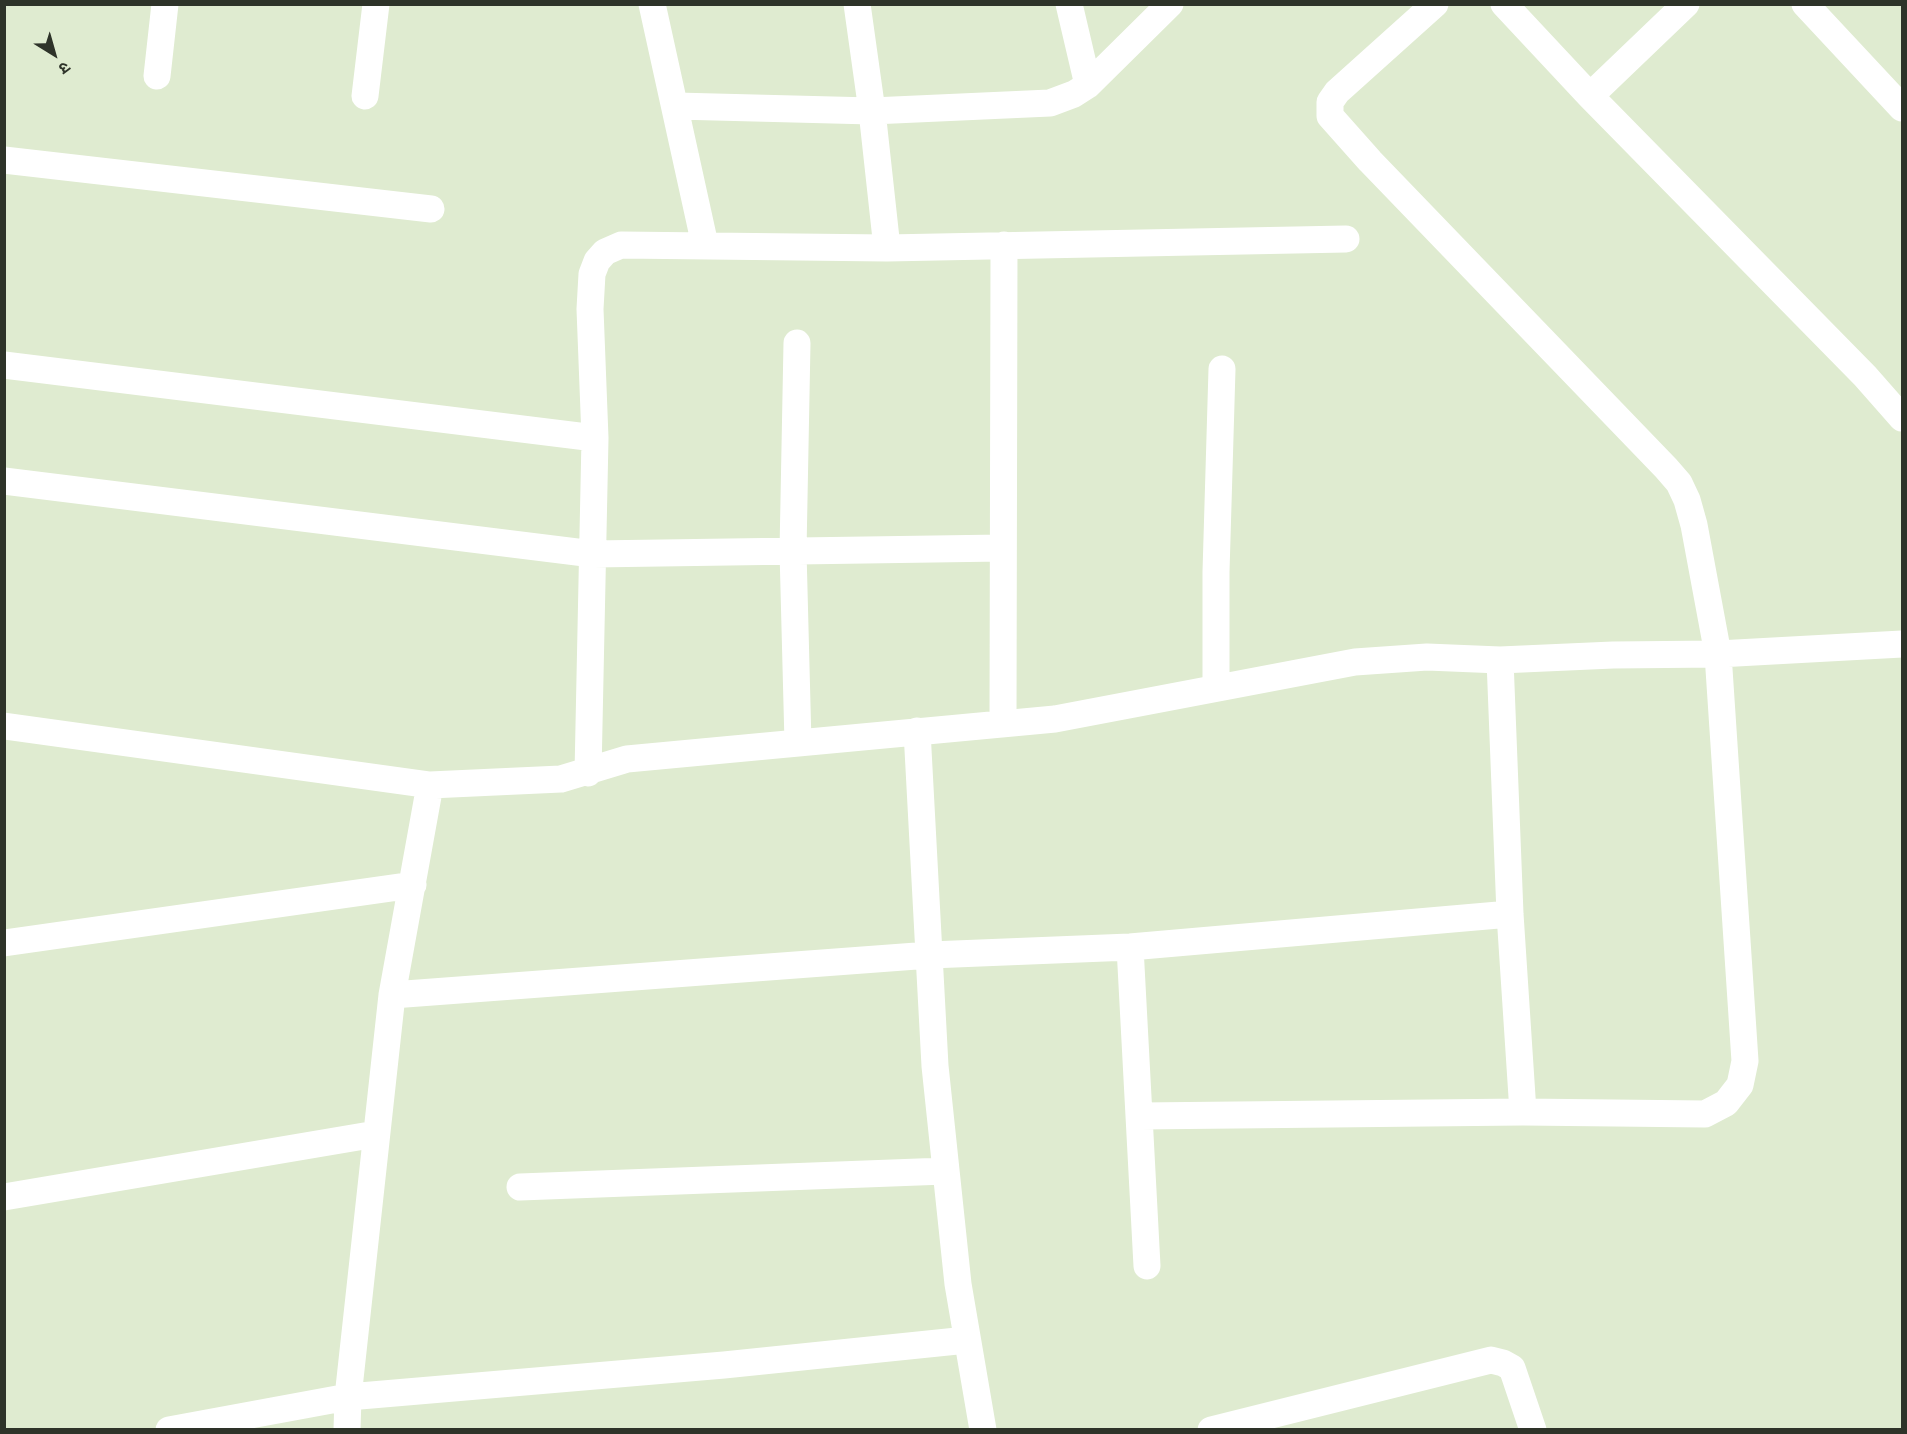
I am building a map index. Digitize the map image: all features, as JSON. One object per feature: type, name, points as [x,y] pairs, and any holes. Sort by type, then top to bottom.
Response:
[{"type":"street","points":[[157,76],[165,4]]},
{"type":"street","points":[[365,96],[376,4]]},
{"type":"street","points":[[652,4],[705,245]]},
{"type":"street","points":[[857,4],[872,111],[887,248]]},
{"type":"street","points":[[1069,4],[1088,85]]},
{"type":"street","points":[[676,106],[872,111],[1050,103],[1074,94],[1088,85],[1170,4]]},
{"type":"street","points":[[1140,1116],[1522,1112],[1705,1114],[1726,1103],[1740,1085],[1744,1060],[1718,654],[1694,525],[1679,483],[1370,161],[1330,116],[1330,102],[1337,92],[1436,4]]},
{"type":"street","points":[[1504,4],[1590,96],[1865,376],[1902,418]]},
{"type":"street","points":[[1590,96],[1686,4]]},
{"type":"street","points":[[1806,4],[1902,108]]},
{"type":"street","points":[[4,160],[431,209]]},
{"type":"street","points":[[588,772],[595,438],[590,309],[592,274],[597,261],[605,252],[621,245],[887,248],[1346,239]]},
{"type":"street","points":[[1003,723],[1004,245]]},
{"type":"street","points":[[797,343],[793,551],[798,743]]},
{"type":"street","points":[[4,365],[595,438]]},
{"type":"street","points":[[1216,688],[1216,572],[1222,369]]},
{"type":"street","points":[[4,481],[593,554],[1002,548]]},
{"type":"street","points":[[4,726],[430,785],[561,779],[627,759],[1055,719],[1355,662],[1426,657],[1500,660],[1613,655],[1718,654],[1902,644]]},
{"type":"street","points":[[1500,660],[1510,914],[1522,1112]]},
{"type":"street","points":[[917,731],[935,1066],[945,1171],[967,1340],[983,1430]]},
{"type":"street","points":[[347,1430],[348,1397],[392,995],[430,785]]},
{"type":"street","points":[[4,943],[412,885]]},
{"type":"street","points":[[392,995],[930,955],[1130,947],[1510,914]]},
{"type":"street","points":[[1130,947],[1147,1266]]},
{"type":"street","points":[[4,1197],[376,1134]]},
{"type":"street","points":[[520,1187],[945,1171]]},
{"type":"street","points":[[169,1430],[348,1397],[724,1365],[967,1340]]},
{"type":"street","points":[[1211,1430],[1491,1360],[1512,1368],[1533,1430]]}]
